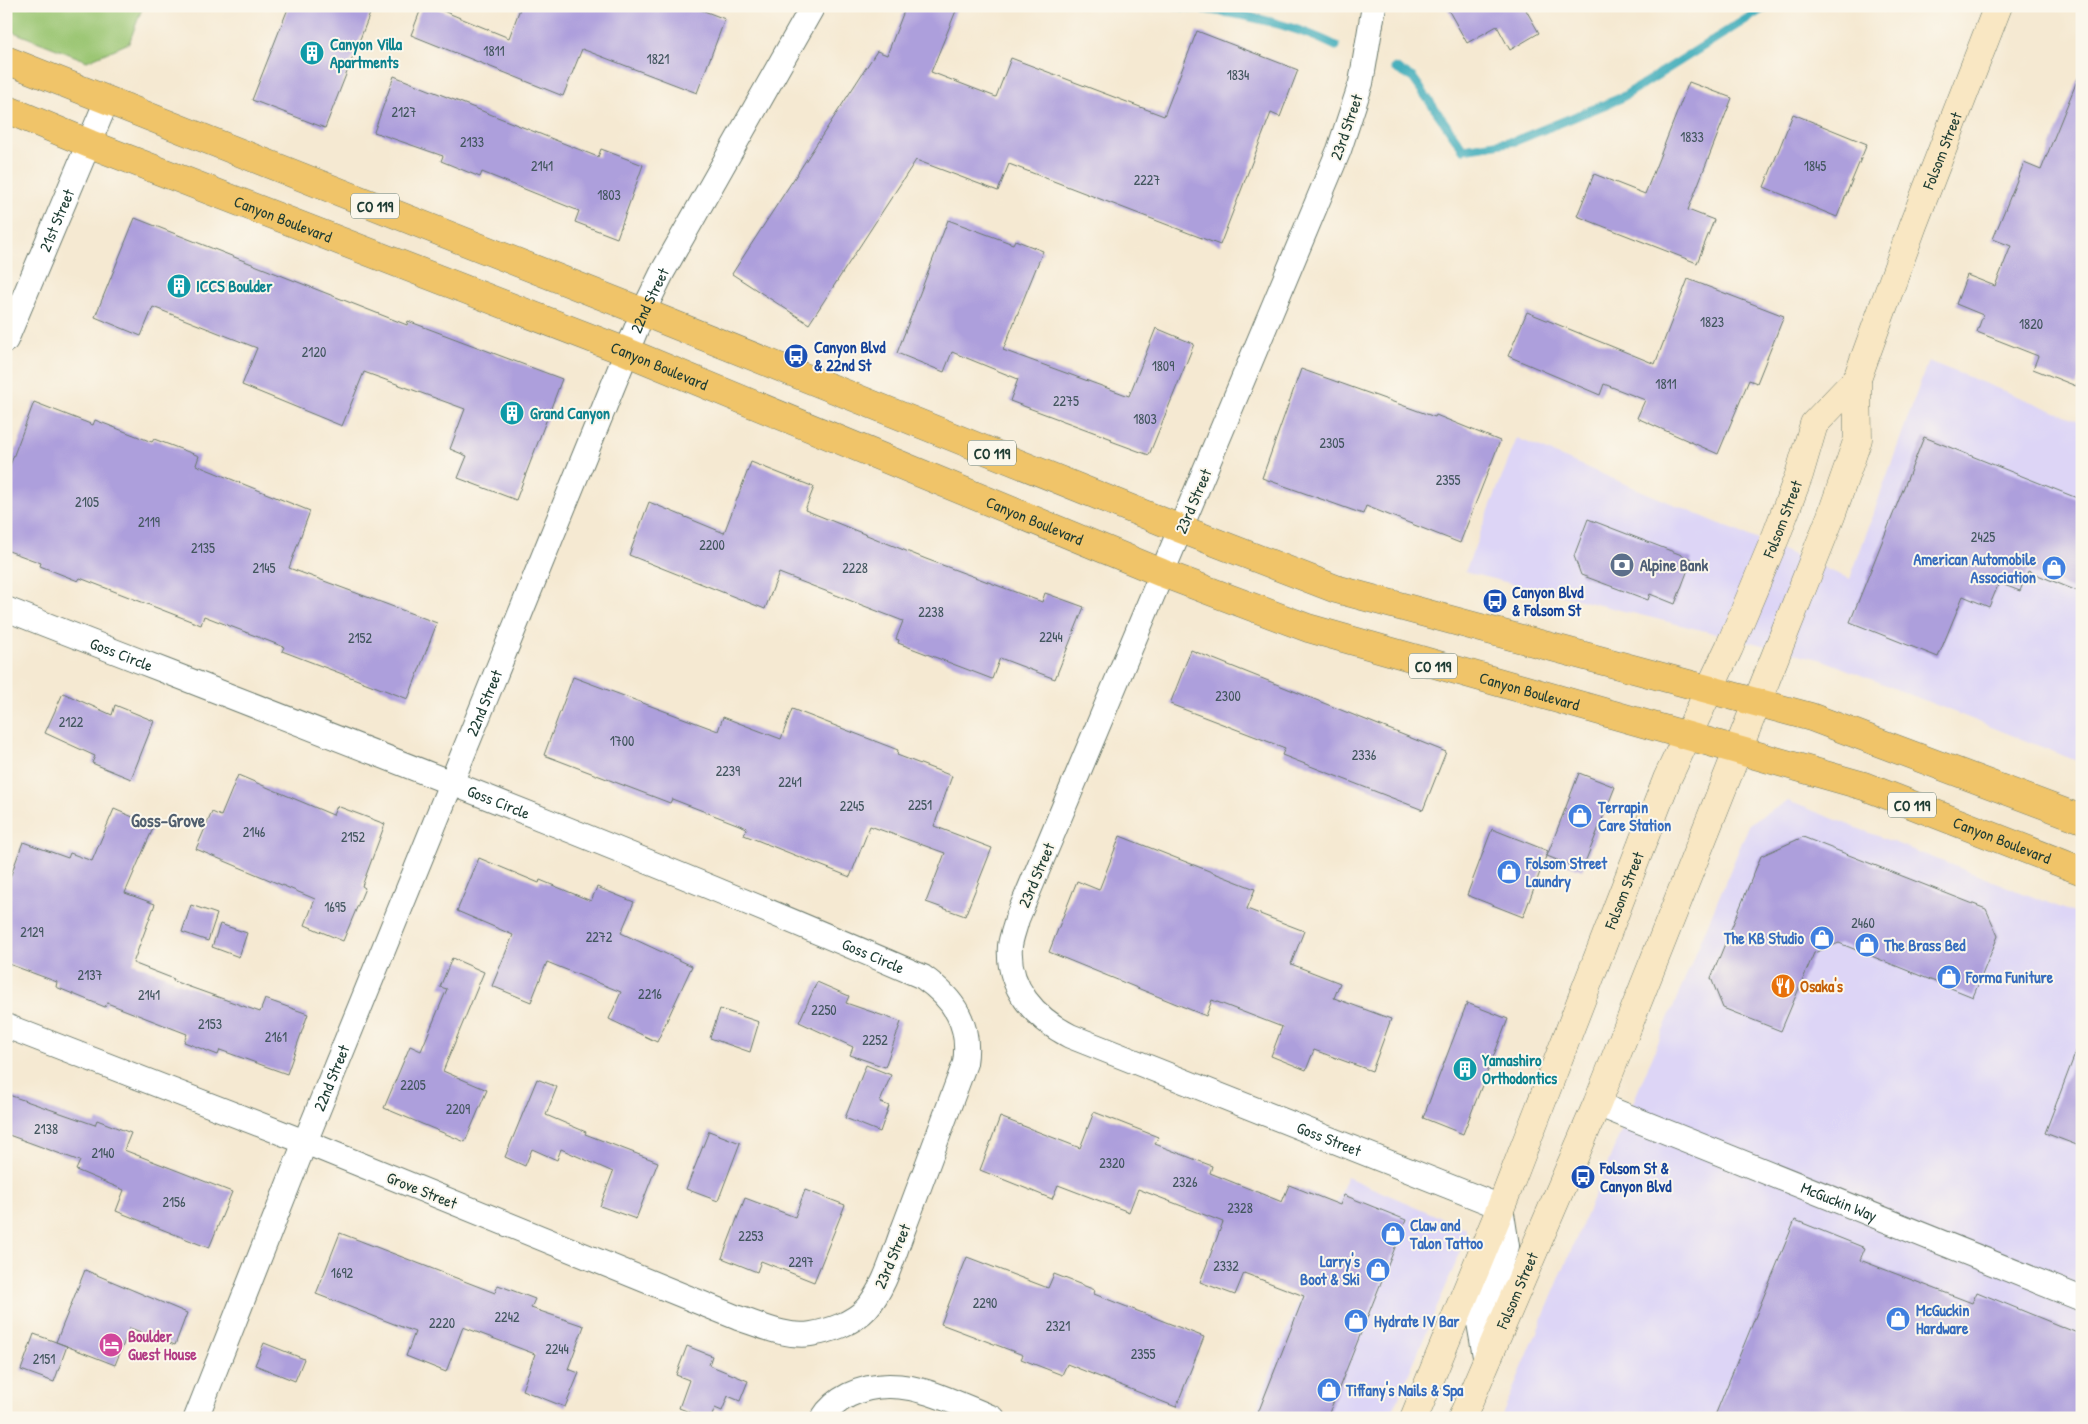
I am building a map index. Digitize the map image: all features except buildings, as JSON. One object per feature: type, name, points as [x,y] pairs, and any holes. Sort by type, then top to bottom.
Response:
[{"type":"main road","name":"Folsom Street","points":[[1462,1418],[1597,1104],[1831,516],[1858,439],[1857,379],[1913,225],[1998,6]]},
{"type":"main road","name":"CO 119","points":[[6,60],[643,312],[1181,530],[1336,589],[1758,702],[1842,727],[2082,819]]},
{"type":"main road","name":"Canyon Boulevard","points":[[6,109],[90,144],[627,352],[1162,573],[1308,628],[1518,690],[1739,749],[1864,786],[2082,871]]},
{"type":"main road","name":"Folsom Street","points":[[1414,1418],[1501,1207],[1667,779],[1710,690],[1776,536],[1799,475],[1814,424],[1857,379]]},
{"type":"street","name":"22nd Street","points":[[196,1418],[305,1142],[643,312],[663,271],[813,6]]},
{"type":"street","name":"23rd Street","points":[[1020,992],[1014,983],[1010,945],[1017,919],[1342,141],[1361,83],[1374,6]]},
{"type":"street","name":"21st Street","points":[[6,340],[107,100]]},
{"type":"street","name":"Goss Circle","points":[[6,609],[451,783],[795,922],[923,977],[940,989],[952,1001],[964,1030]]},
{"type":"street","name":"Goss Street","points":[[1020,992],[1037,1014],[1052,1027],[1070,1036],[1501,1207]]},
{"type":"street","name":"Grove Street","points":[[6,1026],[305,1142],[738,1318],[782,1332],[801,1335],[828,1330],[840,1325]]},
{"type":"street","name":"23rd Street","points":[[840,1325],[866,1309],[887,1270],[965,1063],[964,1030]]},
{"type":"street","name":"McGuckin Way","points":[[1597,1104],[2082,1299]]},
{"type":"street","points":[[1486,1362],[1480,1323],[1507,1246],[1501,1207]]},
{"type":"street","points":[[823,1418],[840,1400],[864,1387],[883,1385],[908,1386],[993,1418]]},
{"type":"shaded area","points":[[1928,361],[2082,422],[2082,763],[1823,660],[1465,572],[1517,438],[1850,579]]},
{"type":"shaded area","points":[[1788,801],[2082,916],[2082,1418],[1501,1418],[1750,823]]},
{"type":"shaded area","points":[[1347,1177],[1465,1228],[1467,1237],[1390,1418],[1253,1418]]},
{"type":"green space","points":[[6,6],[143,6],[129,43],[87,61],[6,29]]},
{"type":"waterway","points":[[1176,6],[1258,18],[1298,30],[1336,46]]},
{"type":"waterway","points":[[1395,68],[1413,78],[1463,149],[1515,141],[1621,98],[1767,6]]},
{"type":"place","name":"Canyon Villa Apartments","points":[[312,53]]},
{"type":"place","name":"ICCS Boulder","points":[[179,286]]},
{"type":"place","name":"Canyon Blvd & 22nd St","points":[[796,356]]},
{"type":"place","name":"Grand Canyon","points":[[512,413]]},
{"type":"place","name":"Alpine Bank","points":[[1622,565]]},
{"type":"place","name":"American Automobile Association","points":[[2054,568]]},
{"type":"place","name":"Canyon Blvd & Folsom St","points":[[1495,601]]},
{"type":"place","name":"Terrapin Care Station","points":[[1580,816]]},
{"type":"place","name":"Folsom Street Laundry","points":[[1509,872]]},
{"type":"place","name":"The KB Studio","points":[[1822,938]]},
{"type":"place","name":"The Brass Bed","points":[[1867,945]]},
{"type":"place","name":"Forma Funiture","points":[[1949,977]]},
{"type":"place","name":"Osaka's","points":[[1783,986]]},
{"type":"place","name":"Yamashiro Orthodontics","points":[[1465,1069]]},
{"type":"place","name":"Folsom St & Canyon Blvd","points":[[1583,1177]]},
{"type":"place","name":"Claw and Talon Tattoo","points":[[1393,1234]]},
{"type":"place","name":"Larry's Boot & Ski","points":[[1378,1270]]},
{"type":"place","name":"McGuckin Hardware","points":[[1898,1319]]},
{"type":"place","name":"Hydrate IV Bar","points":[[1356,1321]]},
{"type":"place","name":"Boulder Guest House","points":[[111,1345]]},
{"type":"place","name":"Tiffany's Nails & Spa","points":[[1329,1390]]},
{"type":"district","name":"Goss-Grove","points":[[168,820]]}]
